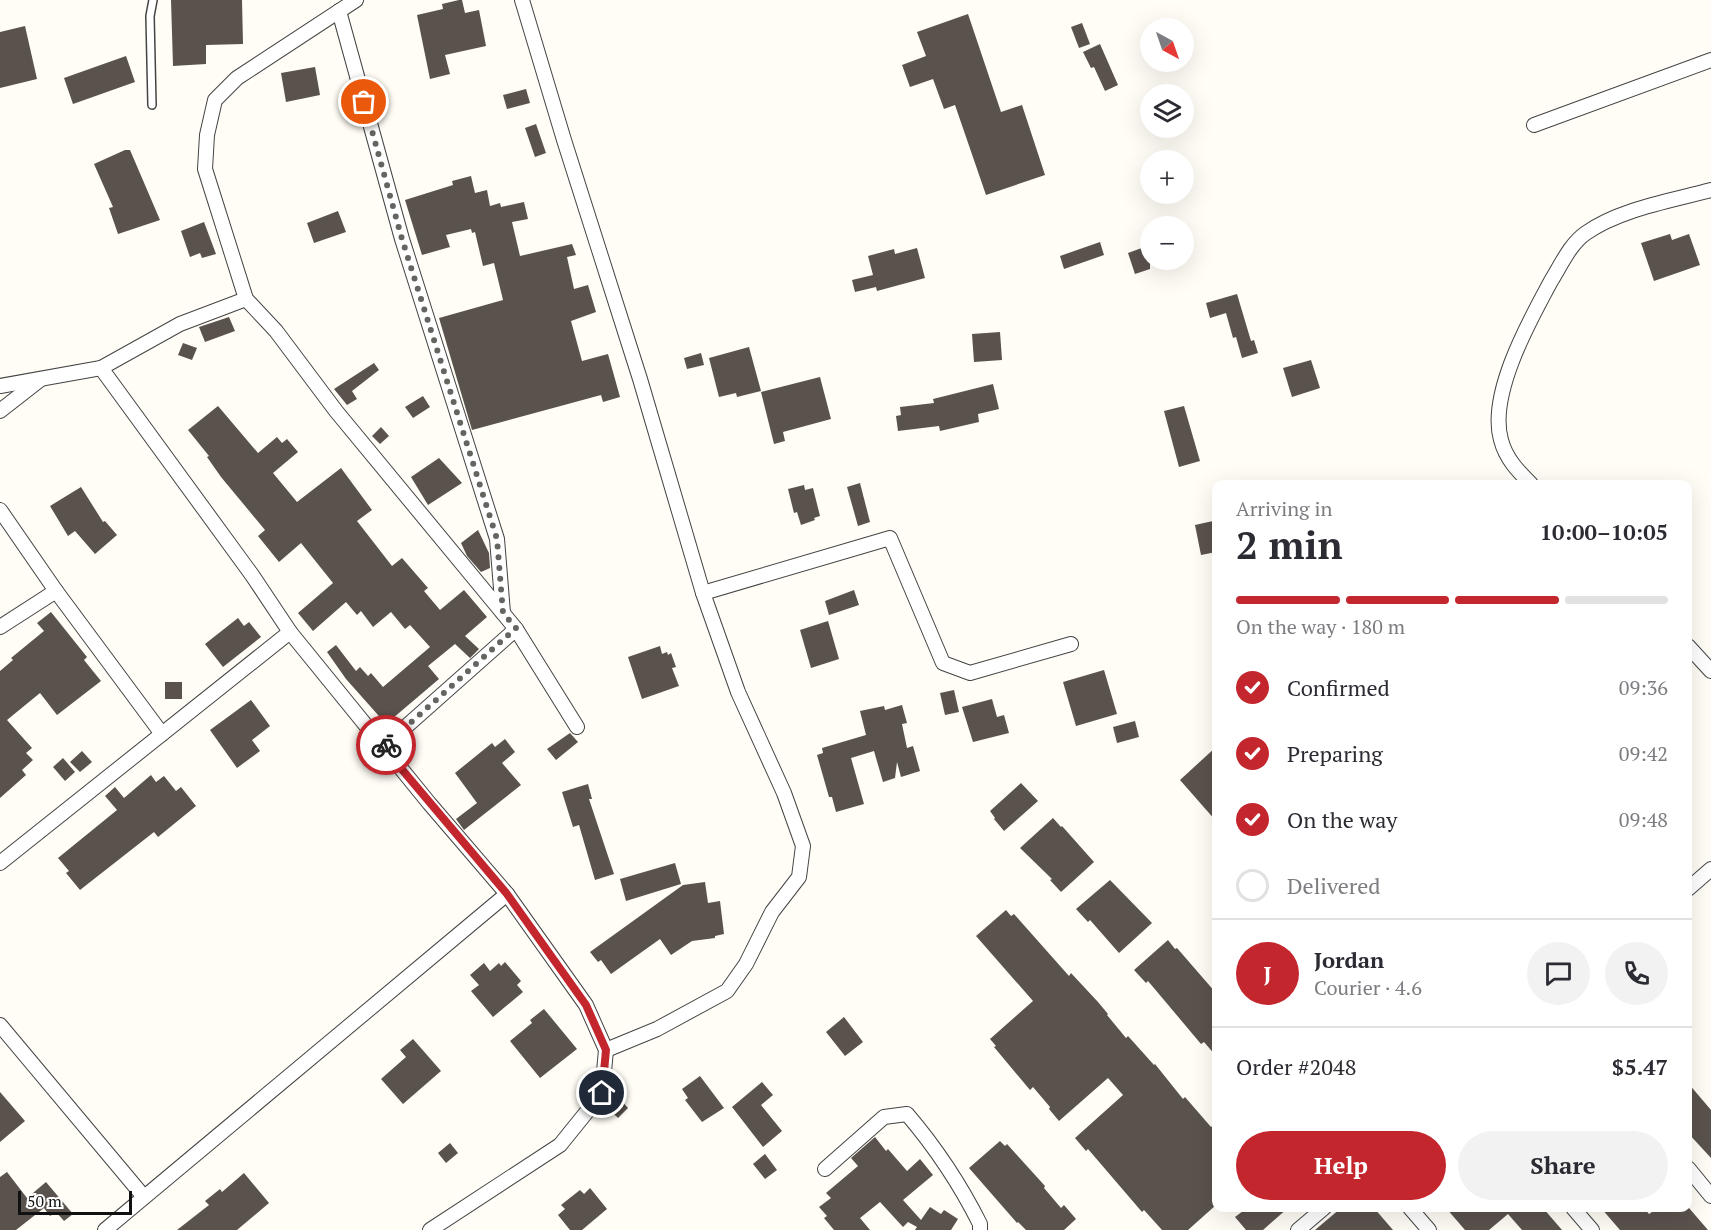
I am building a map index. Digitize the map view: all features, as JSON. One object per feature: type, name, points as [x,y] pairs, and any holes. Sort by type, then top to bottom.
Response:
[{"type":"street","points":[[356,0],[237,78],[215,100],[207,135],[205,169],[246,299],[276,331],[336,411],[516,628],[577,727]]},
{"type":"street","points":[[522,0],[704,593],[738,692],[783,793],[803,846],[799,877],[772,912],[746,964],[727,992],[657,1029],[606,1050]]},
{"type":"street","points":[[339,11],[402,239],[497,539],[503,613]]},
{"type":"street","points":[[1534,125],[1711,60]]},
{"type":"street","points":[[1527,480],[1511,464],[1500,438],[1499,412],[1508,375],[1524,330],[1567,253],[1584,234],[1612,218],[1711,190]]},
{"type":"street","points":[[0,386],[101,368],[180,324],[246,299]]},
{"type":"street","points":[[101,368],[291,632],[383,747],[507,894],[586,1005],[606,1050],[602,1093],[560,1145],[430,1230]]},
{"type":"street","points":[[0,411],[43,378]]},
{"type":"street","points":[[0,510],[56,591],[162,734]]},
{"type":"street","points":[[704,593],[890,538],[943,663],[970,673],[1071,644]]},
{"type":"street","points":[[0,627],[56,591]]},
{"type":"street","points":[[383,747],[516,628]]},
{"type":"street","points":[[0,863],[291,632]]},
{"type":"street","points":[[1692,650],[1711,671]]},
{"type":"street","points":[[1692,885],[1711,868]]},
{"type":"street","points":[[105,1230],[507,894]]},
{"type":"street","points":[[0,1025],[144,1197]]},
{"type":"street","points":[[825,1169],[884,1117],[907,1114],[962,1188],[980,1224],[980,1230]]},
{"type":"street","points":[[1692,1173],[1711,1196]]},
{"type":"street","points":[[1298,1230],[1319,1212]]},
{"type":"street","points":[[1413,1212],[1429,1230]]},
{"type":"street","points":[[1576,1212],[1592,1230]]},
{"type":"lane","points":[[152,105],[150,16],[153,0]]},
{"type":"building","points":[[171,0],[242,0],[243,44],[206,45],[206,64],[173,66]]},
{"type":"building","points":[[462,0],[465,13],[479,10],[486,46],[445,55],[450,74],[430,79],[417,15],[443,9],[442,4]]},
{"type":"building","points":[[968,14],[1001,112],[1022,105],[1045,175],[986,195],[955,105],[944,109],[933,79],[910,87],[902,65],[926,56],[917,32]]},
{"type":"building","points":[[1082,23],[1090,44],[1079,48],[1071,27]]},
{"type":"building","points":[[25,26],[37,79],[0,88],[0,32]]},
{"type":"building","points":[[1100,44],[1118,85],[1105,91],[1094,67],[1091,68],[1083,52]]},
{"type":"building","points":[[126,56],[135,82],[73,104],[64,78]]},
{"type":"building","points":[[315,67],[320,95],[286,102],[281,73]]},
{"type":"building","points":[[526,89],[530,103],[507,109],[503,95]]},
{"type":"building","points":[[536,124],[546,153],[535,157],[525,128]]},
{"type":"building","points":[[125,150],[130,150],[160,220],[118,234],[109,208],[113,207],[94,164]]},
{"type":"building","points":[[471,176],[475,193],[487,190],[490,206],[500,203],[501,207],[524,202],[528,219],[512,222],[520,256],[572,244],[576,255],[567,257],[574,289],[588,285],[596,312],[571,321],[582,361],[608,354],[620,397],[603,402],[601,395],[472,430],[439,318],[503,300],[494,263],[483,266],[475,232],[472,233],[471,229],[446,235],[450,247],[422,255],[405,200],[453,185],[452,181]]},
{"type":"building","points":[[338,211],[346,232],[314,243],[307,223]]},
{"type":"building","points":[[204,222],[216,254],[202,258],[200,253],[190,257],[181,231]]},
{"type":"building","points":[[1670,234],[1672,240],[1689,234],[1700,265],[1654,281],[1641,243]]},
{"type":"building","points":[[1100,242],[1104,255],[1064,269],[1060,256]]},
{"type":"building","points":[[917,248],[925,278],[877,291],[876,287],[855,292],[852,280],[873,275],[868,256],[894,249],[895,254]]},
{"type":"building","points":[[1140,249],[1140,270],[1147,270],[1135,274],[1128,253]]},
{"type":"building","points":[[1237,294],[1251,341],[1254,340],[1258,353],[1242,358],[1226,313],[1210,318],[1206,303]]},
{"type":"building","points":[[229,317],[235,331],[205,342],[199,327]]},
{"type":"building","points":[[1000,332],[1002,360],[974,362],[972,334]]},
{"type":"building","points":[[183,343],[197,348],[192,360],[178,355]]},
{"type":"building","points":[[749,347],[761,391],[737,397],[736,393],[719,397],[709,358]]},
{"type":"building","points":[[701,353],[704,365],[687,369],[684,358]]},
{"type":"building","points":[[1311,360],[1320,388],[1292,397],[1283,368]]},
{"type":"building","points":[[374,363],[379,370],[352,391],[357,399],[347,405],[334,389]]},
{"type":"building","points":[[820,377],[831,419],[783,432],[785,441],[774,444],[761,392]]},
{"type":"building","points":[[993,384],[999,409],[978,414],[979,422],[940,431],[939,426],[898,431],[896,416],[901,415],[900,407],[934,403],[933,399]]},
{"type":"building","points":[[423,396],[430,407],[413,418],[405,407]]},
{"type":"building","points":[[218,406],[258,453],[277,437],[282,443],[287,439],[298,452],[273,473],[297,502],[341,468],[372,510],[357,521],[392,566],[402,558],[428,588],[424,591],[440,610],[464,590],[487,617],[465,636],[479,649],[470,658],[455,644],[428,666],[439,679],[386,724],[346,679],[327,652],[336,645],[356,671],[360,667],[368,676],[371,673],[383,687],[430,647],[410,625],[405,629],[391,612],[373,627],[361,611],[357,615],[346,602],[313,631],[298,613],[333,583],[301,543],[279,562],[258,536],[265,530],[221,477],[207,457],[209,456],[188,430]]},
{"type":"building","points":[[1184,406],[1200,461],[1179,467],[1164,411]]},
{"type":"building","points":[[381,427],[389,436],[380,444],[372,436]]},
{"type":"building","points":[[439,458],[462,483],[428,505],[411,477]]},
{"type":"building","points":[[860,483],[870,522],[858,526],[847,487]]},
{"type":"building","points":[[804,485],[805,490],[813,488],[820,516],[801,525],[797,512],[794,513],[788,489]]},
{"type":"building","points":[[81,487],[103,522],[105,521],[117,535],[95,554],[75,531],[68,536],[50,506]]},
{"type":"building","points":[[1212,521],[1212,553],[1201,555],[1195,525]]},
{"type":"building","points":[[478,530],[489,553],[490,568],[481,572],[467,556],[461,543]]},
{"type":"building","points":[[854,590],[859,605],[829,615],[825,601]]},
{"type":"building","points":[[51,612],[87,657],[84,660],[101,681],[57,715],[40,693],[7,720],[32,748],[26,753],[33,760],[22,770],[26,775],[0,798],[0,671],[13,660],[11,658],[44,631],[37,623]]},
{"type":"building","points":[[238,618],[244,626],[249,622],[261,637],[223,667],[205,644]]},
{"type":"building","points":[[828,621],[839,659],[811,668],[800,630]]},
{"type":"building","points":[[660,646],[662,654],[671,653],[676,667],[672,668],[679,686],[642,699],[628,657]]},
{"type":"building","points":[[1104,670],[1117,714],[1076,726],[1063,682]]},
{"type":"building","points":[[165,682],[182,682],[182,699],[165,699]]},
{"type":"building","points":[[954,690],[959,712],[945,715],[940,693]]},
{"type":"building","points":[[992,699],[997,717],[1004,715],[1009,733],[973,742],[962,707]]},
{"type":"building","points":[[251,700],[270,726],[252,740],[260,751],[237,768],[210,730]]},
{"type":"building","points":[[902,705],[907,723],[902,724],[907,748],[913,746],[920,771],[901,777],[897,762],[895,778],[883,782],[874,751],[851,758],[864,804],[836,812],[832,797],[829,797],[817,755],[823,753],[822,748],[866,735],[860,711],[884,706],[885,710]]},
{"type":"building","points":[[1135,721],[1139,737],[1117,743],[1113,727]]},
{"type":"building","points":[[570,733],[578,742],[556,760],[547,749]]},
{"type":"building","points":[[505,739],[515,752],[502,763],[521,785],[464,830],[456,819],[477,803],[455,773],[492,743],[495,747]]},
{"type":"building","points":[[82,751],[92,762],[80,772],[70,762]]},
{"type":"building","points":[[1212,751],[1212,816],[1180,780]]},
{"type":"building","points":[[63,758],[75,772],[65,781],[53,767]]},
{"type":"building","points":[[151,775],[156,782],[164,776],[176,791],[181,787],[196,806],[158,837],[154,832],[80,890],[66,873],[69,871],[58,858],[117,810],[105,796],[115,787],[124,798]]},
{"type":"building","points":[[1021,783],[1038,801],[1004,831],[990,811]]},
{"type":"building","points":[[588,784],[592,799],[589,799],[614,874],[595,880],[579,825],[573,827],[562,792]]},
{"type":"building","points":[[1053,818],[1094,862],[1061,892],[1050,880],[1052,879],[1020,848]]},
{"type":"building","points":[[675,863],[681,884],[626,901],[620,879]]},
{"type":"building","points":[[1110,880],[1152,923],[1119,953],[1090,920],[1088,922],[1076,909]]},
{"type":"building","points":[[705,882],[708,903],[720,901],[724,934],[715,936],[715,938],[692,941],[671,955],[660,939],[611,974],[601,960],[598,962],[590,952],[683,885]]},
{"type":"building","points":[[1006,910],[1011,916],[1014,914],[1069,976],[1071,973],[1098,1002],[1126,1038],[1128,1036],[1155,1064],[1183,1099],[1185,1097],[1212,1126],[1212,1209],[1188,1230],[1162,1230],[1144,1210],[1142,1212],[1088,1149],[1086,1151],[1075,1138],[1123,1095],[1108,1078],[1059,1121],[1033,1087],[1030,1090],[994,1047],[996,1046],[990,1039],[1033,1001],[976,936]]},
{"type":"building","points":[[1168,940],[1175,949],[1177,948],[1212,988],[1212,1051],[1204,1042],[1201,1044],[1148,981],[1146,983],[1134,970]]},
{"type":"building","points":[[505,962],[521,981],[517,985],[523,992],[493,1017],[471,991],[479,985],[470,975],[484,963],[490,971],[499,963],[501,966]]},
{"type":"building","points":[[544,1009],[577,1049],[540,1078],[510,1041],[532,1023],[530,1020]]},
{"type":"building","points":[[844,1017],[863,1042],[845,1056],[826,1032]]},
{"type":"building","points":[[413,1039],[441,1071],[403,1104],[381,1079],[406,1057],[400,1050]]},
{"type":"building","points":[[700,1076],[724,1108],[702,1122],[685,1100],[688,1098],[682,1089]]},
{"type":"building","points":[[762,1082],[773,1095],[761,1105],[782,1131],[763,1147],[732,1107]]},
{"type":"building","points":[[1692,1088],[1711,1110],[1711,1158],[1692,1137]]},
{"type":"building","points":[[0,1092],[25,1121],[0,1142]]},
{"type":"building","points":[[619,1098],[628,1108],[618,1118],[608,1108]]},
{"type":"building","points":[[875,1137],[907,1171],[920,1159],[933,1175],[903,1200],[921,1220],[930,1207],[941,1214],[944,1210],[958,1219],[951,1230],[915,1230],[917,1227],[908,1222],[903,1227],[880,1202],[860,1218],[870,1230],[834,1230],[824,1218],[827,1216],[819,1207],[831,1198],[826,1193],[858,1166],[851,1158]]},
{"type":"building","points":[[1000,1141],[1005,1146],[1007,1144],[1045,1186],[1044,1188],[1061,1208],[1064,1205],[1076,1219],[1064,1230],[1026,1230],[1017,1223],[969,1168]]},
{"type":"building","points":[[450,1143],[458,1153],[446,1163],[438,1153]]},
{"type":"building","points":[[765,1154],[777,1170],[765,1179],[753,1164]]},
{"type":"building","points":[[7,1172],[27,1198],[46,1182],[73,1214],[64,1221],[56,1212],[50,1216],[44,1208],[16,1230],[0,1230],[0,1177]]},
{"type":"building","points":[[244,1173],[269,1203],[237,1230],[177,1230],[209,1205],[205,1201],[220,1189],[222,1192]]},
{"type":"building","points":[[590,1188],[607,1209],[582,1230],[570,1230],[558,1215],[565,1209],[561,1205],[580,1190],[584,1194]]},
{"type":"building","points":[[1692,1211],[1708,1230],[1620,1230],[1604,1212],[1647,1212],[1649,1214],[1652,1212]]},
{"type":"building","points":[[1242,1212],[1283,1212],[1263,1230],[1246,1230],[1235,1217]]},
{"type":"building","points":[[1336,1212],[1377,1212],[1393,1230],[1315,1230]]},
{"type":"building","points":[[1449,1212],[1546,1212],[1562,1230],[1522,1230],[1508,1214],[1489,1230],[1465,1230]]},
{"type":"way so far","points":[[364,102],[402,239],[497,539],[503,613],[516,628],[386,745]]},
{"type":"route","points":[[386,745],[383,747],[507,894],[586,1005],[606,1050],[602,1093]]}]
